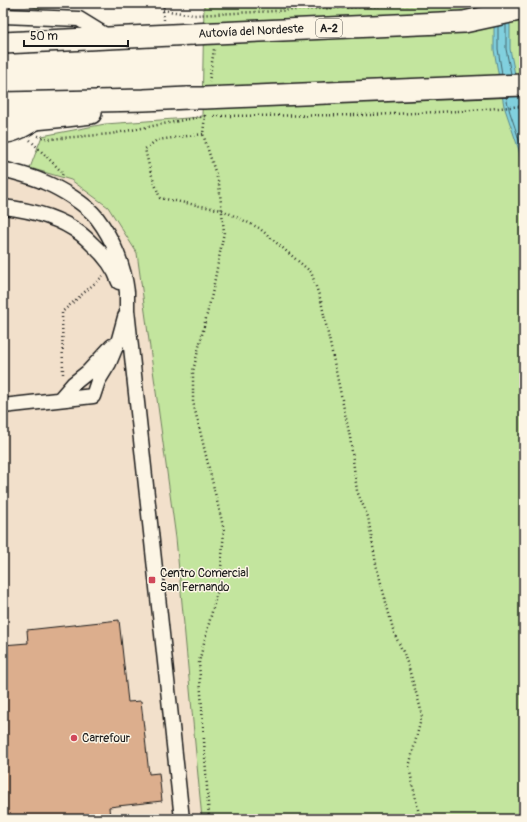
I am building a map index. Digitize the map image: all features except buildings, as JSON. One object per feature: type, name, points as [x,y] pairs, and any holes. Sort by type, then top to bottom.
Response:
[{"type":"highway","points":[[464,22],[524,9]]},
{"type":"highway","name":"Autovía del Nordeste","points":[[3,43],[524,19]]},
{"type":"highway","points":[[3,103],[204,98],[524,85]]},
{"type":"highway","points":[[17,131],[44,118],[95,112],[144,100]]},
{"type":"lane","points":[[3,16],[79,19],[110,38]]},
{"type":"lane","points":[[3,136],[9,136],[17,131]]},
{"type":"lane","points":[[3,169],[44,182],[62,191],[81,204],[97,218],[107,233],[116,251],[123,272],[127,292],[127,310],[182,819]]},
{"type":"lane","points":[[3,207],[16,208],[38,213],[67,225],[80,234],[100,251],[113,268],[116,273],[127,310],[119,339],[109,363],[98,381],[92,396],[3,406]]},
{"type":"lane","points":[[60,399],[73,384],[88,372],[119,339]]},
{"type":"path","points":[[163,10],[194,15],[438,3]]},
{"type":"path","points":[[219,21],[221,13]]},
{"type":"path","points":[[208,88],[215,44]]},
{"type":"path","points":[[213,116],[370,115],[524,106]]},
{"type":"path","points":[[206,109],[203,134],[219,184],[224,232],[212,294],[193,371],[193,402],[224,530],[220,581],[199,662],[209,819]]},
{"type":"path","points":[[17,131],[49,140],[111,134],[205,116]]},
{"type":"path","points":[[17,131],[63,173],[62,191]]},
{"type":"path","points":[[203,134],[157,140],[145,149],[150,170],[160,198],[222,210],[259,228],[311,272],[321,301],[350,437],[357,491],[368,517],[376,564],[394,633],[405,656],[422,715],[409,767],[420,819]]},
{"type":"path","points":[[64,377],[62,312],[113,268]]},
{"type":"shaded area","points":[[3,161],[71,180],[108,207],[137,253],[176,538],[202,819],[3,819]]},
{"type":"green space","points":[[20,3],[176,3],[37,8]]},
{"type":"green space","points":[[204,3],[524,3],[524,819],[202,819],[176,538],[137,253],[108,207],[71,180],[30,168],[42,136],[105,124],[202,117]]},
{"type":"water","points":[[494,3],[510,3],[510,49],[524,113],[524,181],[519,150],[504,106],[494,50]]},
{"type":"place","name":"Centro Comercial San Fernando","points":[[152,580]]},
{"type":"place","name":"Carrefour","points":[[74,738]]}]
